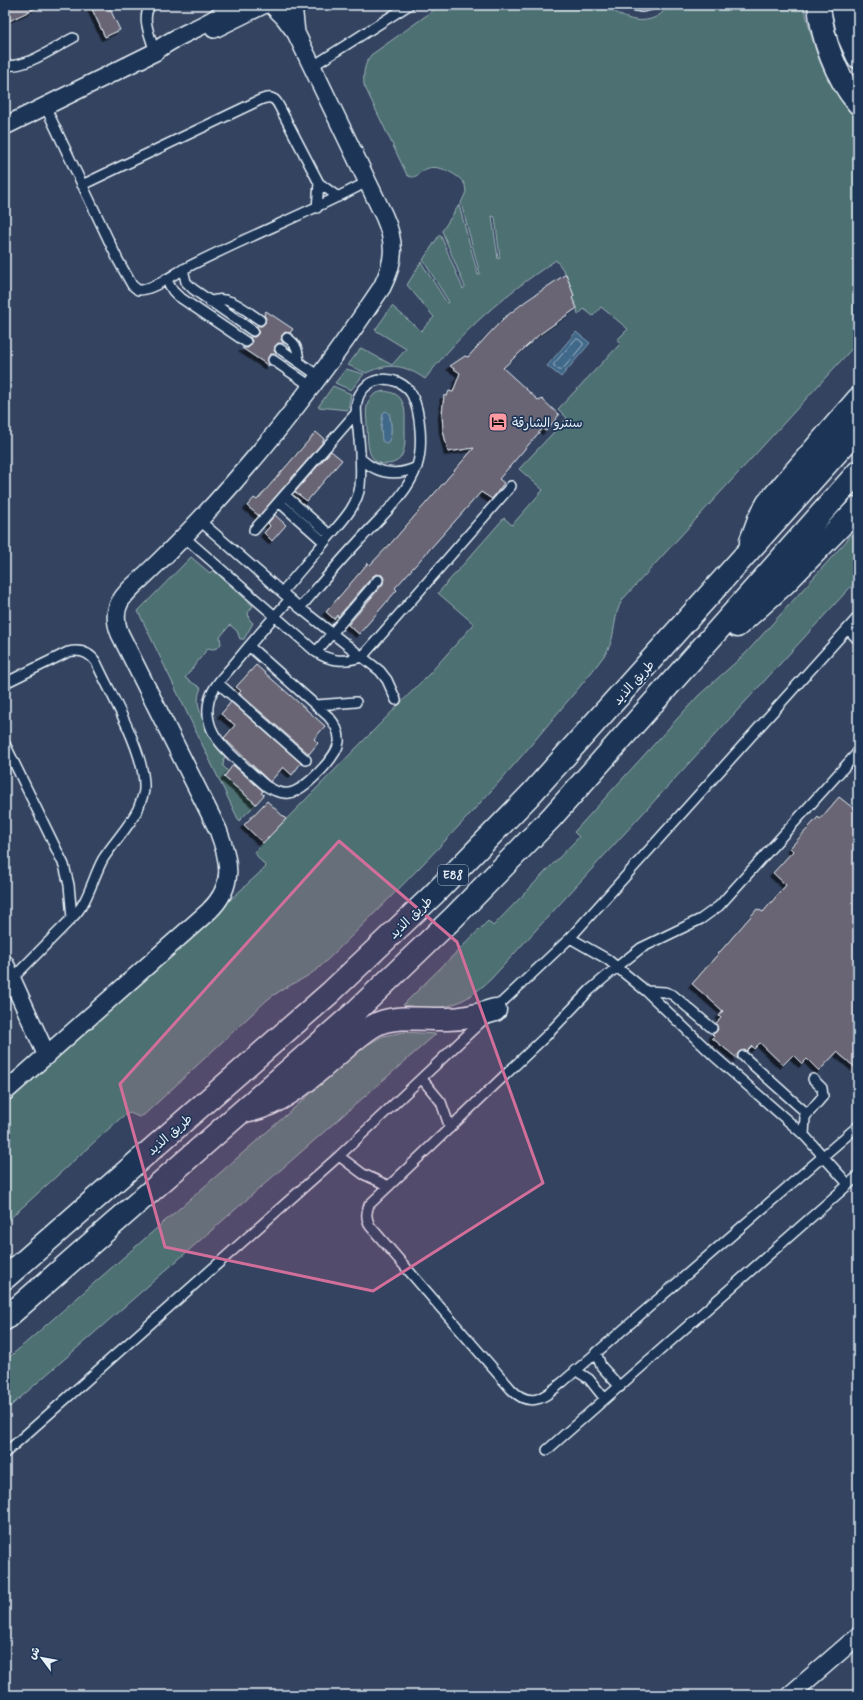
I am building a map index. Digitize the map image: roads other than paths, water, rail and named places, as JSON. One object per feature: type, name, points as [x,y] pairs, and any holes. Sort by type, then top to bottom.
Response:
[{"type":"highway","points":[[819,5],[823,30],[835,65],[858,103]]},
{"type":"highway","points":[[842,5],[850,37],[858,57]]},
{"type":"highway","points":[[747,554],[752,535],[768,503],[858,400]]},
{"type":"highway","name":"طريق الذيد","points":[[5,1278],[331,992],[433,895],[531,794],[858,429]]},
{"type":"highway","name":"E88","points":[[5,1319],[354,1013],[454,918],[552,818],[858,472]]},
{"type":"highway","points":[[696,656],[768,600],[858,508]]},
{"type":"highway","points":[[240,1113],[269,1104],[293,1092],[362,1033],[378,1024],[397,1019],[459,1019],[472,1017],[495,1010]]},
{"type":"street","points":[[5,126],[155,52],[167,43],[220,15],[232,5]]},
{"type":"street","points":[[155,52],[171,50],[179,47],[263,5]]},
{"type":"street","points":[[5,1092],[209,911],[223,894],[227,883],[227,857],[218,830],[120,634],[115,617],[117,609],[126,593],[199,520],[265,446],[316,382],[382,287],[389,274],[393,259],[393,244],[390,230],[313,66],[296,33],[284,17],[272,5]]},
{"type":"street","points":[[293,5],[296,33]]},
{"type":"street","points":[[8,972],[47,1056]]},
{"type":"street","points":[[790,1695],[858,1636]]},
{"type":"lane","points":[[151,5],[145,17],[155,52]]},
{"type":"lane","points":[[313,66],[409,5]]},
{"type":"lane","points":[[632,5],[642,8],[651,5]]},
{"type":"lane","points":[[5,65],[11,66],[25,63],[72,38]]},
{"type":"lane","points":[[82,186],[266,97],[276,101],[319,183],[338,197]]},
{"type":"lane","points":[[45,106],[118,260],[132,285],[138,290],[147,289],[183,269],[317,208],[368,182]]},
{"type":"lane","points":[[317,208],[319,183]]},
{"type":"lane","points":[[183,269],[184,276],[189,286],[253,331]]},
{"type":"lane","points":[[166,278],[173,291],[178,296],[246,342]]},
{"type":"lane","points":[[210,302],[220,299],[229,300],[260,320]]},
{"type":"lane","points":[[287,338],[293,342],[297,348],[299,362]]},
{"type":"lane","points":[[280,349],[299,362],[316,382]]},
{"type":"lane","points":[[273,360],[316,382]]},
{"type":"lane","points":[[282,592],[349,512],[357,496],[360,486],[360,458],[356,412],[357,401],[363,389],[381,379],[395,380],[408,389],[412,395],[420,427],[421,441],[417,467],[404,490],[395,502],[357,542],[300,608]]},
{"type":"lane","points":[[254,530],[356,412]]},
{"type":"lane","points":[[360,458],[368,465],[387,473],[397,474],[407,472],[417,467]]},
{"type":"lane","points":[[183,536],[274,617],[316,652],[333,660],[343,661],[362,657],[511,486]]},
{"type":"lane","points":[[282,499],[327,538]]},
{"type":"lane","points":[[199,520],[300,608],[380,671],[387,680],[396,700]]},
{"type":"lane","points":[[316,652],[378,580]]},
{"type":"lane","points":[[249,646],[316,705],[335,724],[338,733],[339,742],[336,751],[330,759],[305,785],[290,793],[282,793],[266,786],[224,746],[216,737],[210,726],[208,713],[209,701],[218,683],[249,646],[290,599]]},
{"type":"lane","points":[[5,1453],[339,1156],[570,938],[858,617]]},
{"type":"lane","points":[[848,629],[858,640]]},
{"type":"lane","points":[[5,683],[68,652],[78,650],[89,654],[96,662],[138,752],[144,789],[139,805],[130,822],[114,842],[100,864],[88,891],[72,918],[8,972]]},
{"type":"lane","points":[[218,683],[306,760]]},
{"type":"lane","points":[[316,705],[356,702]]},
{"type":"lane","points":[[5,744],[64,865],[69,885],[72,918]]},
{"type":"lane","points":[[858,752],[719,906],[701,919],[641,948],[590,990],[546,1036],[369,1205],[367,1220],[370,1226],[516,1394],[525,1399],[534,1400],[543,1397],[575,1370],[858,1126]]},
{"type":"lane","points":[[570,938],[595,952],[617,967],[646,991],[714,1056],[804,1135],[848,1184]]},
{"type":"lane","points":[[646,991],[665,992],[673,995],[712,1028]]},
{"type":"lane","points":[[743,1056],[803,1110],[805,1117],[804,1135]]},
{"type":"lane","points":[[422,1079],[441,1102],[450,1128]]},
{"type":"lane","points":[[805,1117],[823,1096],[822,1088],[813,1079]]},
{"type":"lane","points":[[339,1156],[363,1174],[389,1186]]},
{"type":"lane","points":[[547,1450],[858,1176]]},
{"type":"lane","points":[[596,1352],[601,1366],[620,1387]]},
{"type":"lane","points":[[575,1370],[589,1379],[605,1399]]},
{"type":"water","points":[[576,332],[590,343],[561,377],[547,366]]},
{"type":"water","points":[[386,411],[389,413],[391,435],[390,439],[386,443],[382,441],[381,428],[383,413]]},
{"type":"place","name":"سنترو الشارقة","points":[[498,422]]}]
